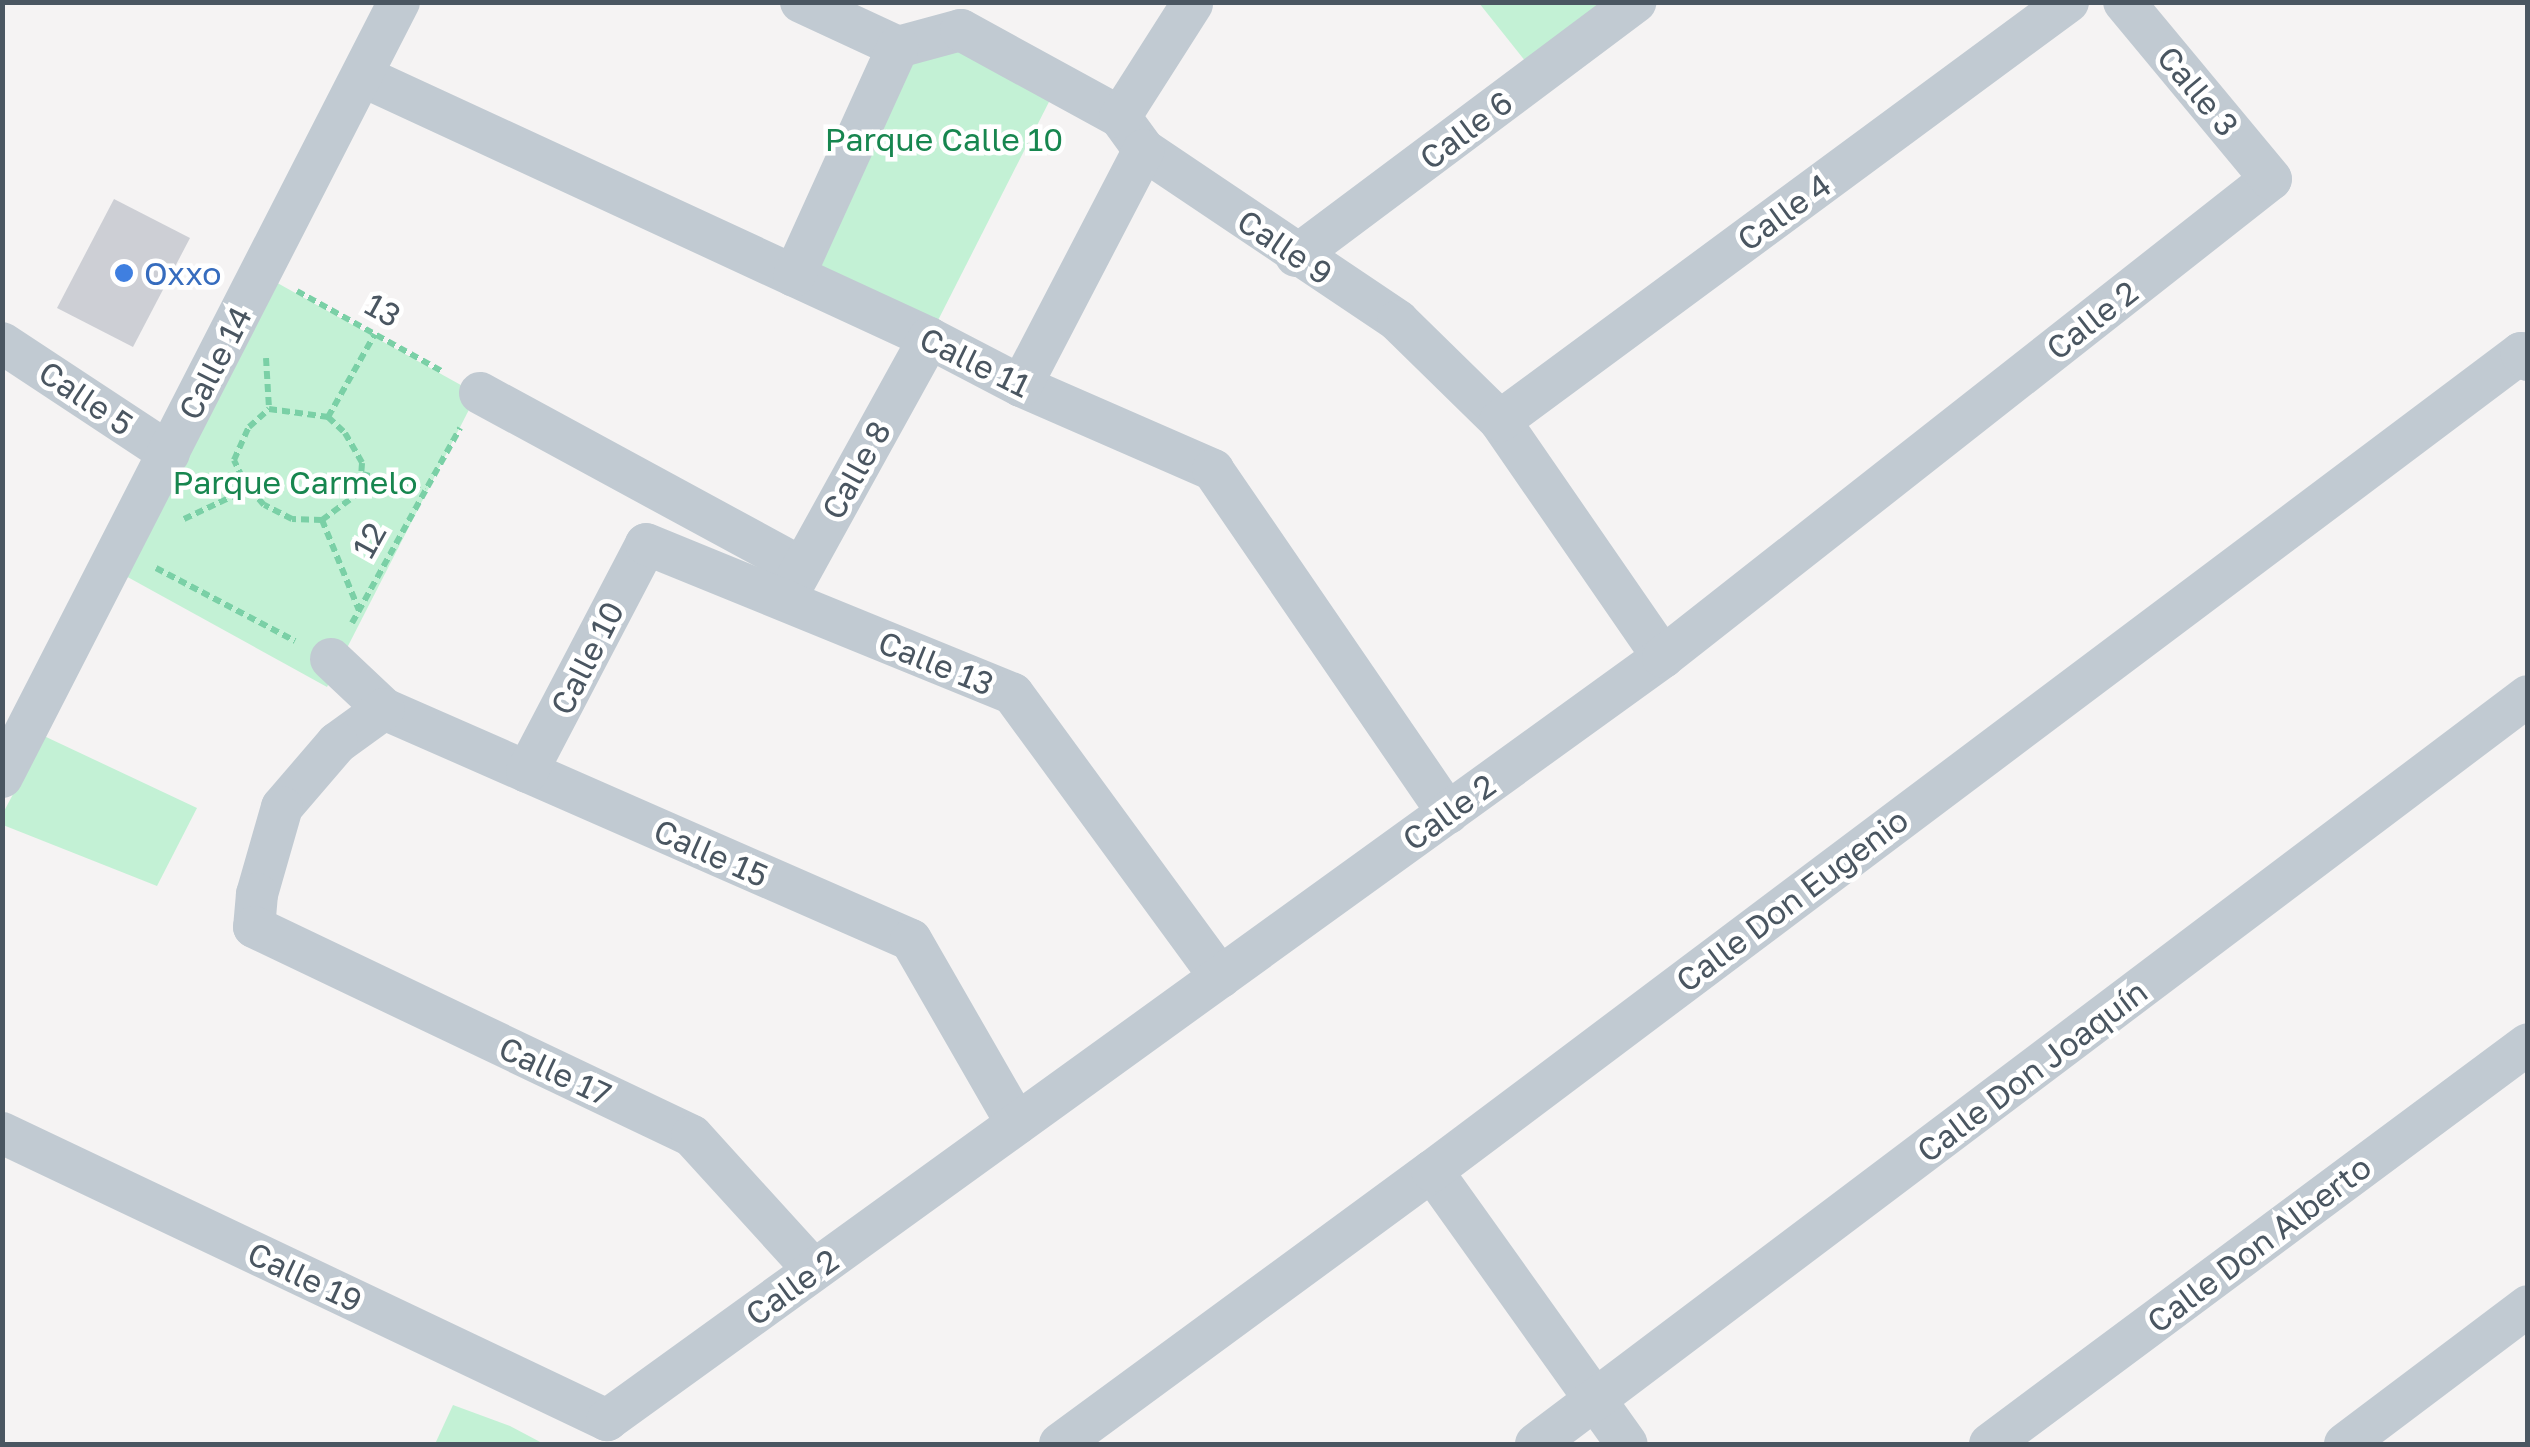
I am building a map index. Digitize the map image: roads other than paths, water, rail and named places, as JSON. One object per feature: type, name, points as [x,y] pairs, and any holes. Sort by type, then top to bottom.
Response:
[{"type":"street","name":"Calle 14","points":[[2,777],[399,2]]},
{"type":"street","points":[[794,276],[898,47],[802,2]]},
{"type":"street","name":"Calle 6","points":[[1296,256],[1636,2]]},
{"type":"street","name":"Calle 4","points":[[1500,421],[2068,2]]},
{"type":"street","name":"Calle 3","points":[[2124,2],[2271,180]]},
{"type":"street","points":[[1022,386],[1192,4]]},
{"type":"street","name":"Calle 9","points":[[898,47],[967,16],[1296,256],[1398,321],[1500,421],[1664,657]]},
{"type":"street","name":"Calle 11","points":[[362,76],[929,338],[1022,386],[1214,470],[1448,813]]},
{"type":"street","name":"Calle 2","points":[[607,1420],[1664,657],[2271,180]]},
{"type":"street","name":"Calle 8","points":[[793,584],[929,338]]},
{"type":"street","name":"Calle 5","points":[[2,343],[168,453]]},
{"type":"street","name":"Calle Don Eugenio","points":[[1060,1444],[2524,356]]},
{"type":"street","name":"Calle 13","points":[[480,393],[793,584],[1013,694],[1220,977]]},
{"type":"street","name":"Calle 13","points":[[646,544],[793,584]]},
{"type":"street","name":"Calle 10","points":[[527,772],[646,544]]},
{"type":"street","name":"Calle 15","points":[[331,660],[384,709],[911,940],[1017,1124]]},
{"type":"street","name":"Calle Don Joaquín","points":[[1536,1444],[2528,696]]},
{"type":"street","name":"Calle 17","points":[[384,709],[337,744],[282,807],[257,894],[254,927],[692,1136],[814,1270]]},
{"type":"street","name":"Calle Don Alberto","points":[[1990,1444],[2528,1044]]},
{"type":"street","name":"Calle 19","points":[[2,1132],[607,1420]]},
{"type":"street","points":[[1432,1171],[1627,1444]]},
{"type":"street","points":[[2345,1444],[2528,1306]]},
{"type":"place","name":"Oxxo","points":[[124,273]]},
{"type":"park label","name":"Parque Calle 10","points":[[944,139]]},
{"type":"park label","name":"Parque Carmelo","points":[[295,482]]}]
